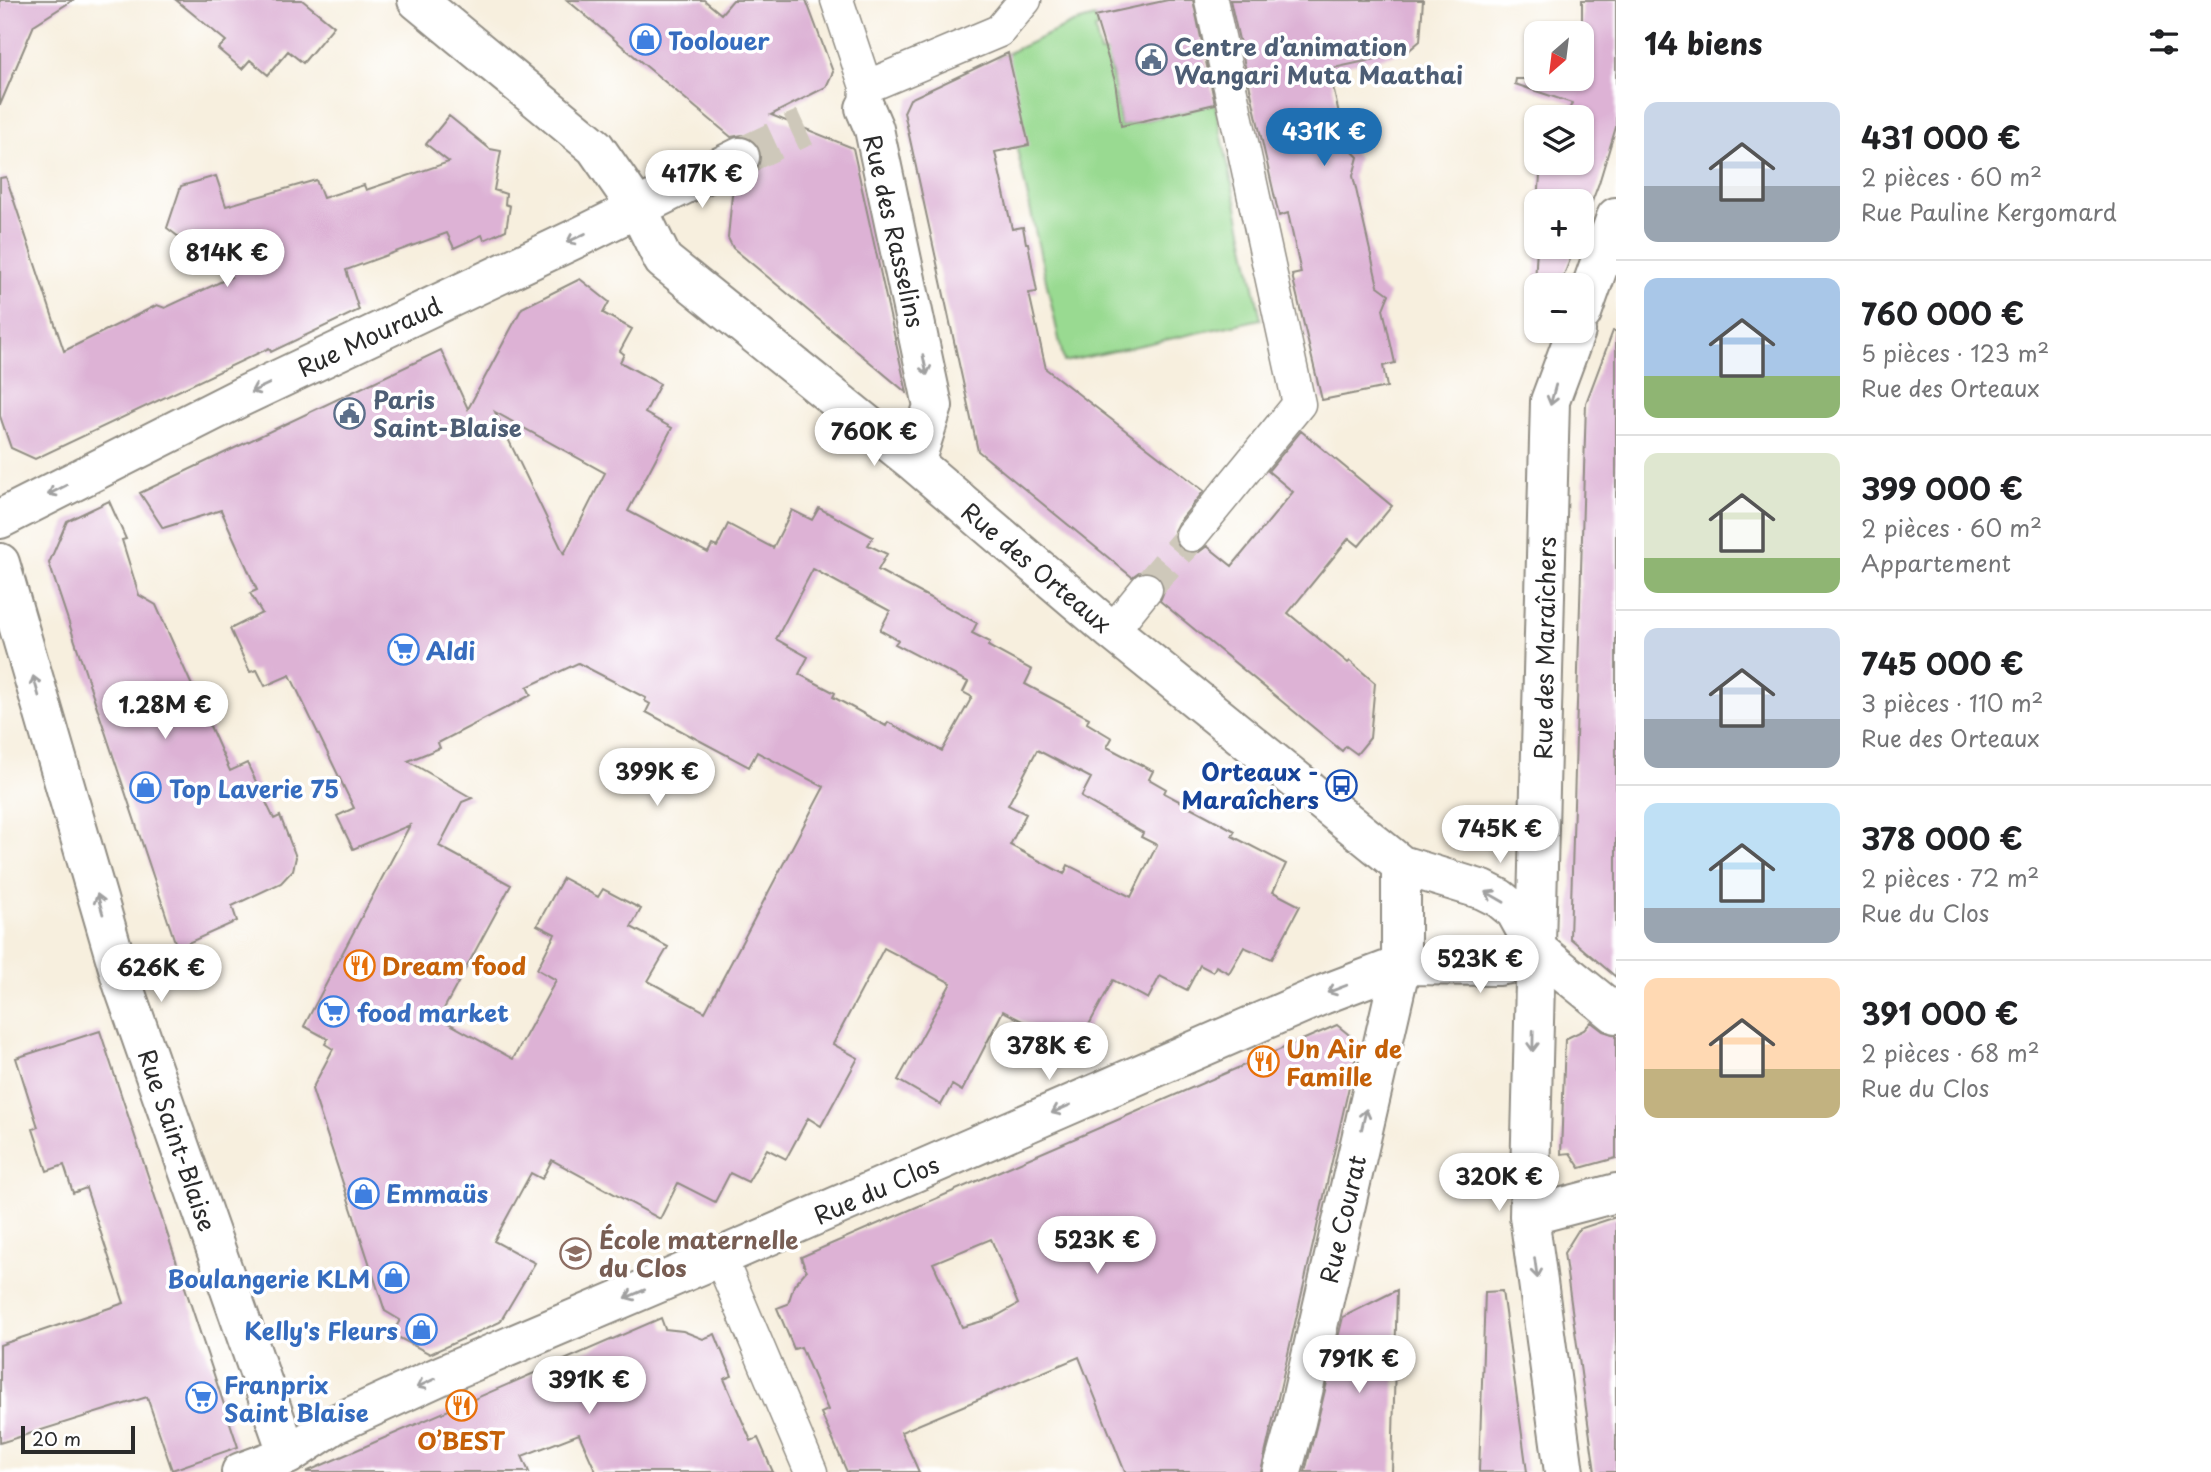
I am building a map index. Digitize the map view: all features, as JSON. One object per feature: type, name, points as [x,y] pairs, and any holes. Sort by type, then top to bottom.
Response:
[{"type":"street","name":"Rue des Orteaux","points":[[417,0],[595,148],[638,209],[663,260],[915,463],[1112,631],[1401,865],[1483,890],[1499,898],[1515,911],[1536,948],[1616,1014]]},
{"type":"street","name":"Rue des Rasselins","points":[[836,0],[874,129],[933,406],[915,463]]},
{"type":"street","points":[[866,98],[999,31],[1025,0]]},
{"type":"street","points":[[1192,535],[1299,404],[1211,0]]},
{"type":"street","name":"Rue Mouraud","points":[[0,519],[241,397],[638,209],[740,157]]},
{"type":"street","points":[[1594,279],[1616,218]]},
{"type":"street","name":"Rue des Maraîchers","points":[[1564,1472],[1529,1216],[1550,401],[1572,343]]},
{"type":"street","name":"Rue Saint-Blaise","points":[[0,563],[123,985],[292,1464]]},
{"type":"street","points":[[1112,631],[1146,589]]},
{"type":"street","points":[[1401,865],[1401,965],[1498,966],[1514,963],[1536,948]]},
{"type":"street","name":"Rue du Clos","points":[[241,1472],[292,1464],[335,1424],[442,1375],[1322,995],[1401,965]]},
{"type":"street","name":"Rue Courat","points":[[1282,1472],[1296,1422],[1401,965]]},
{"type":"street","points":[[1529,1216],[1616,1193]]},
{"type":"street","points":[[720,1257],[811,1472]]},
{"type":"green space","points":[[1095,17],[1100,27],[1095,29],[1100,53],[1108,52],[1121,126],[1215,104],[1261,319],[1064,362],[997,58],[1073,23]]},
{"type":"building","points":[[0,0],[73,0],[34,25],[0,105]]},
{"type":"building","points":[[176,0],[302,0],[334,26],[303,63],[288,51],[268,75],[250,60],[242,69],[218,49],[226,41]]},
{"type":"building","points":[[567,0],[704,0],[721,14],[733,0],[806,0],[833,72],[826,87],[771,115],[853,148],[907,393],[733,248],[728,238],[732,195],[744,179],[759,168],[762,158],[759,147],[751,138],[742,135],[731,137]]},
{"type":"building","name":"Centre d’animation Wangari Muta Maathai","points":[[1168,0],[1193,0],[1215,104],[1121,126],[1115,81],[1095,16]]},
{"type":"building","points":[[1230,0],[1423,0],[1420,41],[1407,52],[1329,69],[1346,145],[1358,157],[1353,176],[1378,286],[1389,294],[1383,309],[1395,363],[1383,366],[1387,387],[1322,400],[1292,275],[1301,273],[1288,213],[1279,216]]},
{"type":"building","points":[[1582,0],[1616,0],[1616,127],[1594,196],[1594,189],[1539,189],[1540,175],[1594,175],[1594,105],[1571,105],[1572,103],[1536,91],[1594,91],[1594,21],[1582,21]]},
{"type":"building","points":[[1008,53],[1029,145],[995,152],[1012,229],[1023,227],[1028,243],[1037,292],[1029,293],[1046,369],[1204,491],[1174,531],[1175,541],[1180,549],[1190,553],[1199,552],[1207,546],[1232,566],[1293,492],[1268,471],[1301,431],[1392,506],[1359,546],[1349,538],[1288,613],[1375,683],[1370,738],[1357,754],[1346,746],[1342,751],[1160,601],[1164,591],[1163,582],[1158,575],[1148,571],[1139,572],[1132,577],[978,451],[904,112],[910,99]]},
{"type":"building","points":[[1516,79],[1524,79],[1524,87],[1515,84]]},
{"type":"building","points":[[449,116],[490,149],[501,151],[494,190],[506,194],[505,204],[510,206],[506,230],[484,240],[482,235],[454,248],[447,233],[346,270],[359,310],[271,352],[269,348],[35,459],[11,448],[0,416],[0,178],[6,177],[64,351],[157,305],[165,308],[231,277],[167,228],[181,186],[216,176],[226,206],[316,180],[323,198],[364,185],[366,190],[449,162],[426,144]]},
{"type":"building","points":[[1536,259],[1570,259],[1565,273],[1536,273]]},
{"type":"building","points":[[580,279],[609,302],[603,313],[632,329],[620,351],[624,354],[620,362],[660,384],[645,413],[672,428],[628,511],[708,553],[712,545],[717,547],[728,524],[773,548],[792,510],[812,520],[819,508],[873,537],[868,545],[887,554],[878,570],[977,623],[972,633],[990,642],[988,646],[1032,670],[1025,684],[1089,718],[1087,723],[1112,738],[1107,747],[1153,771],[1149,779],[1166,789],[1164,793],[1235,831],[1232,836],[1286,864],[1273,892],[1300,906],[1272,959],[1244,947],[1229,973],[1216,966],[1213,972],[1200,965],[1187,990],[1160,976],[1148,999],[1113,980],[1076,1049],[1003,1011],[962,1091],[952,1085],[941,1105],[898,1080],[951,983],[884,948],[833,1044],[858,1058],[821,1126],[808,1118],[786,1159],[767,1149],[748,1182],[730,1173],[715,1202],[678,1183],[660,1219],[552,1160],[542,1179],[531,1173],[494,1241],[535,1263],[500,1322],[430,1354],[392,1334],[400,1320],[385,1311],[312,1089],[333,1049],[325,1044],[328,1039],[304,1026],[410,825],[353,849],[337,816],[354,808],[290,675],[265,686],[257,670],[250,672],[230,629],[262,613],[250,593],[257,590],[221,510],[163,528],[140,493],[441,350],[468,409],[522,308]],"holes":[[[495,412],[605,473],[564,554]],[[813,569],[890,611],[880,630],[898,640],[895,644],[968,682],[963,692],[972,697],[942,751],[888,722],[886,726],[833,697],[835,693],[799,674],[808,657],[776,639]],[[578,663],[646,698],[645,701],[650,704],[646,712],[749,767],[757,752],[824,787],[705,1012],[648,981],[668,947],[631,927],[641,909],[603,889],[598,897],[563,878],[537,925],[555,934],[537,969],[556,980],[513,1059],[440,1016],[511,885],[439,846],[462,802],[472,798],[408,761],[440,748],[438,743],[531,695],[527,687]],[[1037,750],[1091,778],[1081,797],[1143,833],[1141,837],[1157,845],[1131,897],[1068,865],[1064,874],[1010,845],[1026,814],[1008,805]]]},
{"type":"building","points":[[1613,331],[1616,331],[1616,977],[1570,938],[1586,403]]},
{"type":"building","points":[[109,501],[126,539],[122,540],[139,595],[156,605],[230,771],[247,763],[274,819],[280,816],[296,857],[293,870],[281,883],[232,906],[237,921],[177,948],[49,563],[67,521]]},
{"type":"building","points":[[1591,1022],[1603,1031],[1616,1035],[1616,1158],[1580,1168],[1570,1153],[1561,1154],[1565,1039],[1584,1030]]},
{"type":"building","points":[[1337,1025],[1359,1043],[1261,1472],[1125,1472],[1079,1357],[901,1432],[919,1472],[847,1472],[821,1413],[828,1410],[801,1347],[794,1349],[777,1308],[788,1304],[794,1285],[806,1271],[801,1257]],"holes":[[[991,1239],[1018,1304],[993,1318],[962,1327],[933,1263]]]},
{"type":"building","points":[[100,1031],[238,1447],[172,1470],[147,1397],[0,1443],[0,1345],[124,1303],[86,1188],[73,1193],[64,1165],[47,1171],[33,1129],[38,1127],[16,1058]]},
{"type":"building","points":[[1616,1217],[1616,1472],[1595,1472],[1564,1253],[1579,1229]]},
{"type":"building","points":[[1397,1290],[1392,1472],[1305,1472],[1343,1317]]},
{"type":"building","points":[[1502,1291],[1527,1472],[1479,1472],[1485,1292]]},
{"type":"building","points":[[661,1318],[665,1329],[683,1331],[703,1339],[715,1334],[732,1376],[724,1379],[751,1441],[758,1438],[773,1472],[596,1472],[579,1434],[522,1456],[529,1472],[306,1472]]},
{"type":"tunnel","points":[[740,157],[805,127]]},
{"type":"tunnel","points":[[1146,589],[1192,535]]},
{"type":"place","name":"Toolouer","points":[[645,40]]},
{"type":"place","name":"Centre d’animation Wangari Muta Maathai","points":[[1151,60]]},
{"type":"place","name":"Paris Saint-Blaise","points":[[350,413]]},
{"type":"place","name":"Aldi","points":[[403,650]]},
{"type":"place","name":"Orteaux - Maraîchers","points":[[1342,785]]},
{"type":"place","name":"Top Laverie 75","points":[[146,788]]},
{"type":"place","name":"Dream food","points":[[359,965]]},
{"type":"place","name":"food market","points":[[334,1012]]},
{"type":"place","name":"Un Air de Famille","points":[[1263,1062]]},
{"type":"place","name":"Emmaüs","points":[[363,1193]]},
{"type":"place","name":"École maternelle du Clos","points":[[576,1253]]},
{"type":"place","name":"Boulangerie KLM","points":[[393,1278]]},
{"type":"place","name":"Kelly's Fleurs","points":[[421,1330]]},
{"type":"place","name":"Franprix Saint Blaise","points":[[201,1398]]},
{"type":"place","name":"O’BEST","points":[[461,1406]]}]
